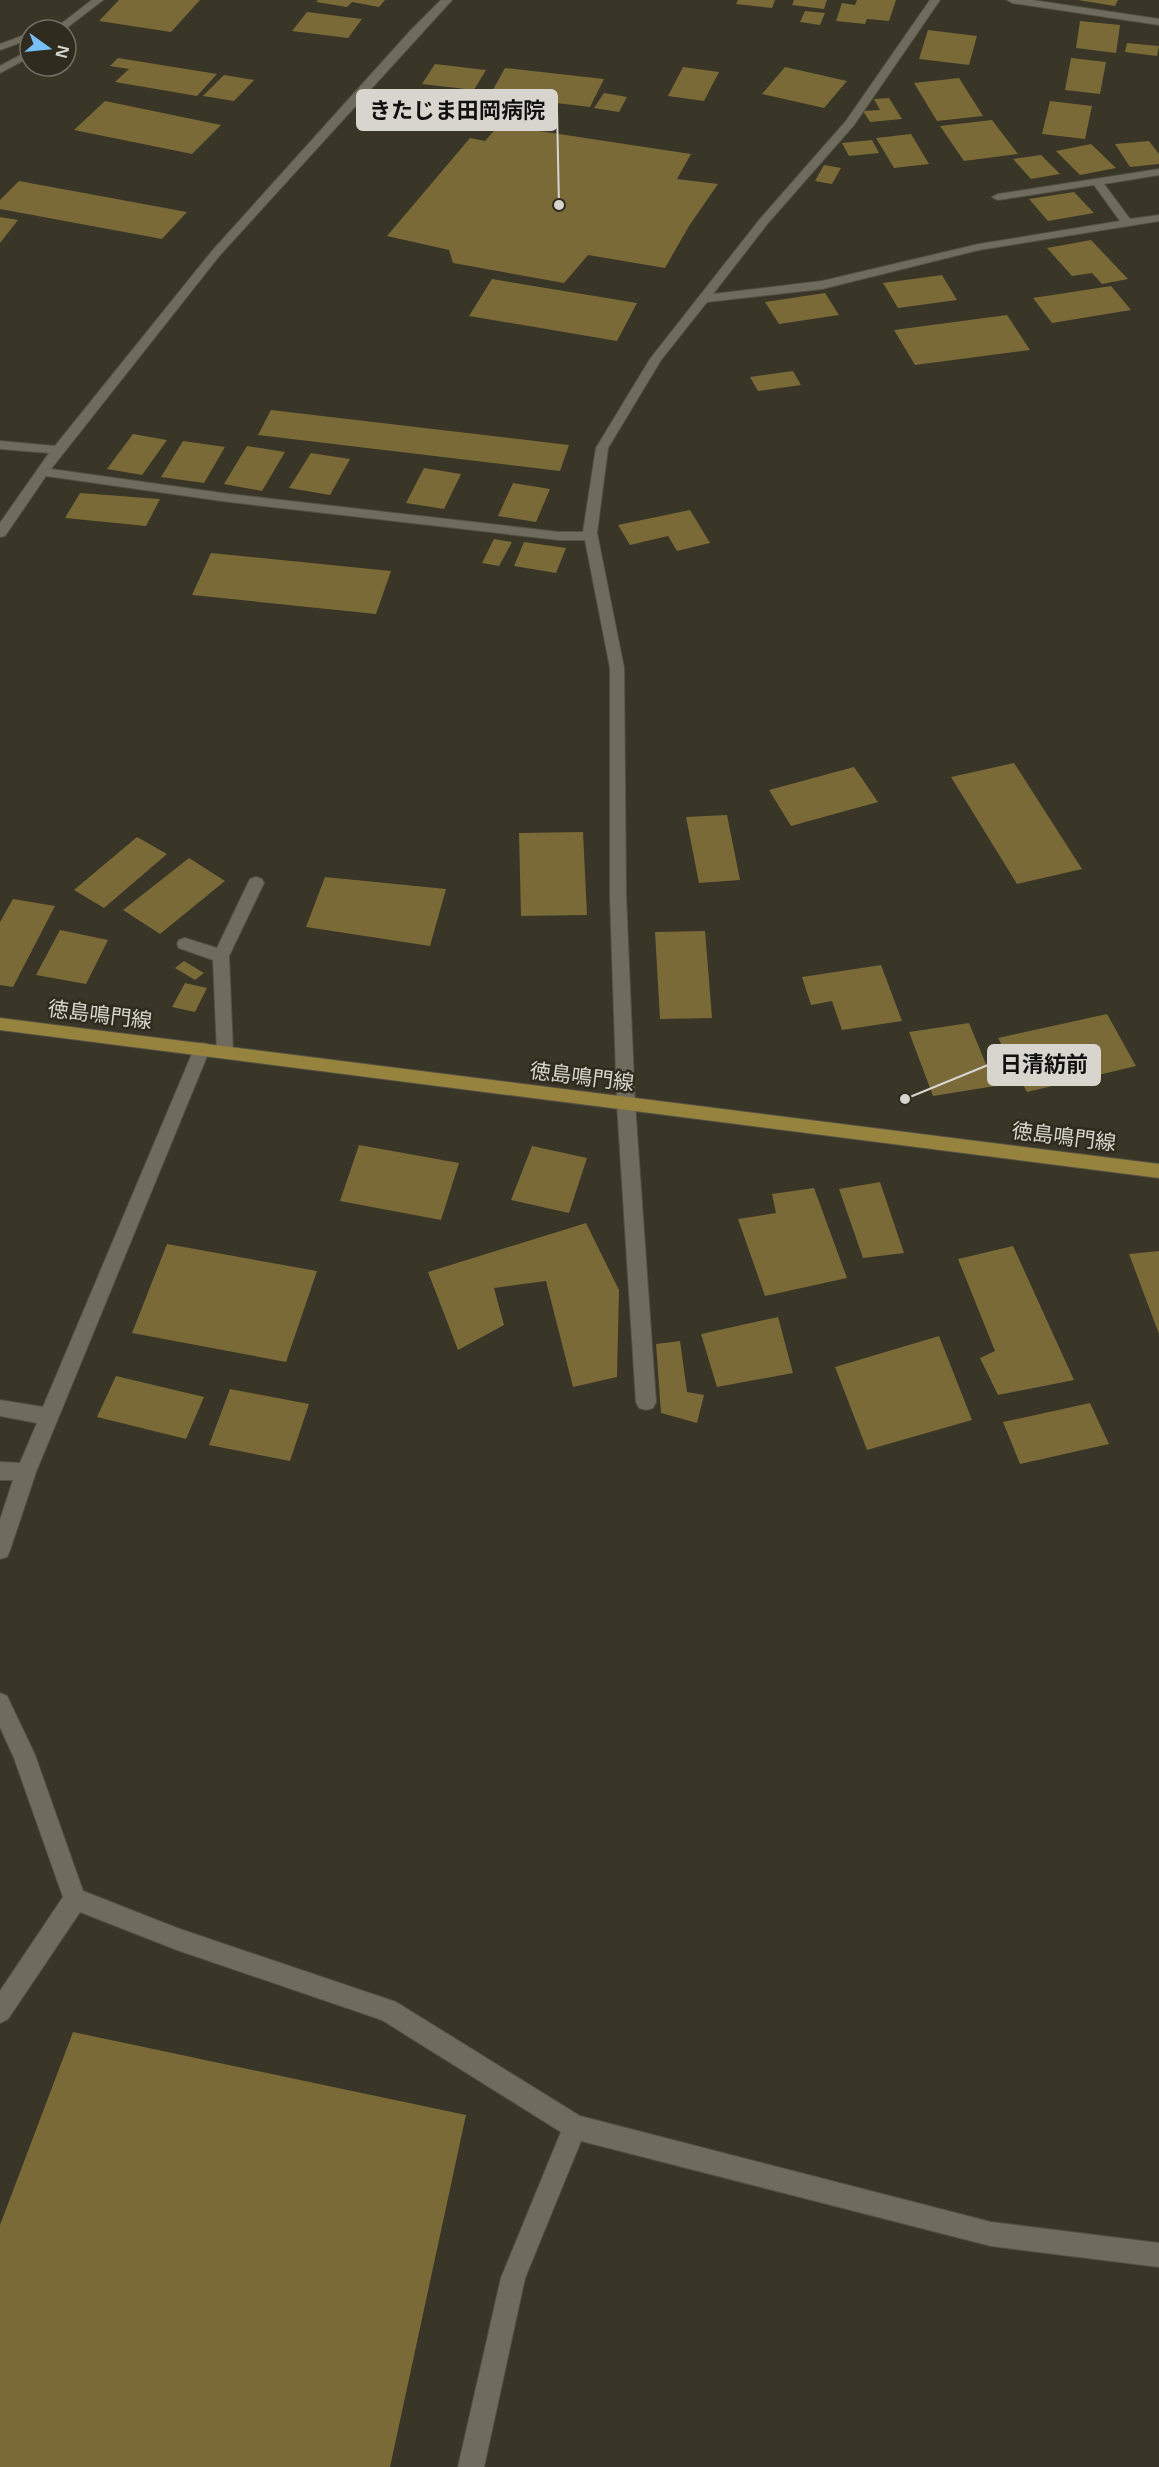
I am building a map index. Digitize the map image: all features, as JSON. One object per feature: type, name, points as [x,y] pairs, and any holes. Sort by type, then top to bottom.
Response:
[{"type":"main road","name":"徳島鳴門線","points":[[0,1024],[1159,1171]]},
{"type":"street","points":[[73,18],[98,0]]},
{"type":"street","points":[[0,533],[58,450],[216,253],[415,32],[447,0]]},
{"type":"street","points":[[646,1402],[626,1104],[618,897],[617,668],[590,536],[602,448],[656,359],[764,221],[850,123],[935,0]]},
{"type":"street","points":[[1012,0],[1159,22]]},
{"type":"street","points":[[0,47],[18,40]]},
{"type":"street","points":[[0,70],[18,59]]},
{"type":"street","points":[[998,197],[1159,172]]},
{"type":"street","points":[[1097,182],[1127,223]]},
{"type":"street","points":[[702,299],[822,285],[979,247],[1159,218]]},
{"type":"street","points":[[0,445],[58,450]]},
{"type":"street","points":[[43,472],[229,498],[559,536],[590,536]]},
{"type":"street","points":[[225,1052],[221,956],[256,883]]},
{"type":"street","points":[[185,944],[221,956]]},
{"type":"street","points":[[0,1550],[26,1472],[202,1049]]},
{"type":"street","points":[[0,1408],[49,1417]]},
{"type":"street","points":[[0,1471],[26,1472]]},
{"type":"street","points":[[0,1703],[24,1755],[75,1899],[177,1939],[388,2010],[575,2127],[991,2234],[1159,2255]]},
{"type":"street","points":[[0,2011],[75,1899]]},
{"type":"street","points":[[471,2467],[513,2278],[575,2127]]},
{"type":"building","points":[[119,0],[200,0],[171,32],[99,21]]},
{"type":"building","points":[[318,0],[385,0],[379,7],[352,2],[347,7],[316,2]]},
{"type":"building","points":[[738,0],[775,0],[772,8],[736,4]]},
{"type":"building","points":[[794,0],[827,0],[824,9],[792,5]]},
{"type":"building","points":[[857,0],[896,0],[889,21],[867,19],[865,24],[836,21],[842,3],[855,5]]},
{"type":"building","points":[[1078,0],[1118,0],[1115,6]]},
{"type":"building","points":[[805,11],[825,13],[820,25],[800,22]]},
{"type":"building","points":[[307,12],[362,19],[348,38],[292,31]]},
{"type":"building","points":[[1080,21],[1120,25],[1116,53],[1076,48]]},
{"type":"building","points":[[928,30],[977,36],[969,65],[919,59]]},
{"type":"building","points":[[1127,43],[1159,46],[1157,56],[1125,52]]},
{"type":"building","points":[[118,58],[217,74],[197,96],[115,82],[129,69],[110,66]]},
{"type":"building","points":[[1071,58],[1106,62],[1100,94],[1065,90]]},
{"type":"building","points":[[435,64],[486,70],[474,90],[422,84]]},
{"type":"building","points":[[683,67],[719,72],[704,101],[668,96]]},
{"type":"building","points":[[785,67],[847,81],[824,108],[762,94]]},
{"type":"building","points":[[505,68],[604,79],[590,107],[490,95]]},
{"type":"building","points":[[224,75],[254,80],[234,101],[203,96]]},
{"type":"building","points":[[959,78],[983,116],[937,121],[914,83]]},
{"type":"building","points":[[604,93],[627,97],[619,112],[594,108]]},
{"type":"building","points":[[889,98],[902,119],[870,122],[863,111],[880,110],[874,99]]},
{"type":"building","points":[[105,101],[221,125],[192,154],[74,130]]},
{"type":"building","points":[[1050,101],[1092,106],[1085,139],[1042,134]]},
{"type":"building","points":[[992,120],[1018,154],[964,161],[940,126]]},
{"type":"building","points":[[499,125],[691,154],[677,179],[718,184],[689,226],[665,268],[588,255],[564,283],[453,263],[449,250],[387,236],[470,138],[485,141]]},
{"type":"building","points":[[911,134],[929,164],[894,168],[876,138]]},
{"type":"building","points":[[872,140],[879,153],[849,156],[842,143]]},
{"type":"building","points":[[1149,141],[1159,154],[1159,164],[1130,167],[1115,144]]},
{"type":"building","points":[[1091,144],[1116,168],[1080,175],[1056,151]]},
{"type":"building","points":[[1041,155],[1060,174],[1031,179],[1013,159]]},
{"type":"building","points":[[824,165],[841,168],[832,184],[815,181]]},
{"type":"building","points":[[19,181],[187,212],[162,239],[0,209],[0,200]]},
{"type":"building","points":[[1074,192],[1094,213],[1048,221],[1029,199]]},
{"type":"building","points":[[0,217],[18,220],[0,243]]},
{"type":"building","points":[[1091,240],[1128,279],[1102,284],[1092,273],[1072,276],[1047,248]]},
{"type":"building","points":[[942,275],[957,300],[898,308],[883,283]]},
{"type":"building","points":[[492,279],[637,303],[617,341],[469,316]]},
{"type":"building","points":[[1111,286],[1131,310],[1052,323],[1033,298]]},
{"type":"building","points":[[825,293],[839,315],[779,324],[765,302]]},
{"type":"building","points":[[1007,315],[1030,350],[915,365],[894,330]]},
{"type":"building","points":[[793,371],[801,385],[758,391],[750,377]]},
{"type":"building","points":[[271,410],[569,445],[560,471],[258,435]]},
{"type":"building","points":[[133,434],[167,440],[142,475],[107,469]]},
{"type":"building","points":[[183,441],[225,447],[204,483],[161,477]]},
{"type":"building","points":[[247,446],[285,452],[262,491],[224,484]]},
{"type":"building","points":[[311,453],[350,459],[330,495],[289,488]]},
{"type":"building","points":[[424,468],[461,474],[444,509],[406,503]]},
{"type":"building","points":[[513,483],[550,489],[536,522],[498,516]]},
{"type":"building","points":[[80,493],[160,499],[146,526],[65,518]]},
{"type":"building","points":[[690,510],[710,543],[677,551],[668,536],[630,545],[618,525]]},
{"type":"building","points":[[494,539],[512,542],[499,566],[482,563]]},
{"type":"building","points":[[524,542],[566,548],[556,573],[514,566]]},
{"type":"building","points":[[211,553],[391,571],[376,614],[192,595]]},
{"type":"building","points":[[1014,763],[1082,869],[1017,884],[951,777]]},
{"type":"building","points":[[854,767],[878,802],[791,826],[769,790]]},
{"type":"building","points":[[727,815],[740,880],[699,883],[686,817]]},
{"type":"building","points":[[583,832],[587,915],[521,916],[519,833]]},
{"type":"building","points":[[137,837],[167,854],[104,908],[74,890]]},
{"type":"building","points":[[189,858],[225,881],[160,934],[123,910]]},
{"type":"building","points":[[325,877],[446,889],[430,946],[306,927]]},
{"type":"building","points":[[13,899],[55,906],[13,987],[0,985],[0,922]]},
{"type":"building","points":[[60,930],[108,940],[86,984],[36,975]]},
{"type":"building","points":[[705,931],[712,1018],[660,1019],[655,932]]},
{"type":"building","points":[[184,961],[204,973],[195,980],[175,968]]},
{"type":"building","points":[[881,965],[902,1021],[842,1030],[832,1001],[811,1005],[802,977]]},
{"type":"building","points":[[185,983],[207,988],[195,1012],[172,1007]]},
{"type":"building","points":[[1107,1014],[1136,1066],[1027,1092],[998,1038]]},
{"type":"building","points":[[969,1023],[995,1086],[933,1096],[909,1032]]},
{"type":"building","points":[[359,1145],[459,1163],[441,1220],[340,1201]]},
{"type":"building","points":[[532,1146],[587,1158],[569,1213],[511,1200]]},
{"type":"building","points":[[880,1182],[904,1253],[863,1258],[839,1189]]},
{"type":"building","points":[[814,1188],[847,1278],[765,1296],[738,1219],[776,1213],[772,1194]]},
{"type":"building","points":[[586,1223],[619,1290],[617,1377],[573,1387],[546,1281],[494,1288],[504,1325],[458,1350],[428,1272]]},
{"type":"building","points":[[167,1244],[317,1271],[286,1362],[132,1333]]},
{"type":"building","points":[[1013,1246],[1074,1380],[998,1395],[980,1358],[995,1351],[958,1259]]},
{"type":"building","points":[[1159,1251],[1159,1334],[1129,1254]]},
{"type":"building","points":[[778,1317],[793,1373],[717,1387],[701,1334]]},
{"type":"building","points":[[939,1336],[972,1420],[867,1450],[835,1367]]},
{"type":"building","points":[[680,1341],[687,1392],[704,1395],[697,1423],[661,1413],[656,1344]]},
{"type":"building","points":[[116,1376],[204,1397],[186,1439],[97,1417]]},
{"type":"building","points":[[230,1389],[309,1404],[290,1461],[209,1445]]},
{"type":"building","points":[[1090,1403],[1109,1444],[1020,1464],[1003,1422]]},
{"type":"building","points":[[73,2032],[466,2115],[390,2467],[0,2467],[0,2225]]},
{"type":"place","name":"きたじま田岡病院","points":[[559,205]]},
{"type":"place","name":"日清紡前","points":[[905,1099]]}]
